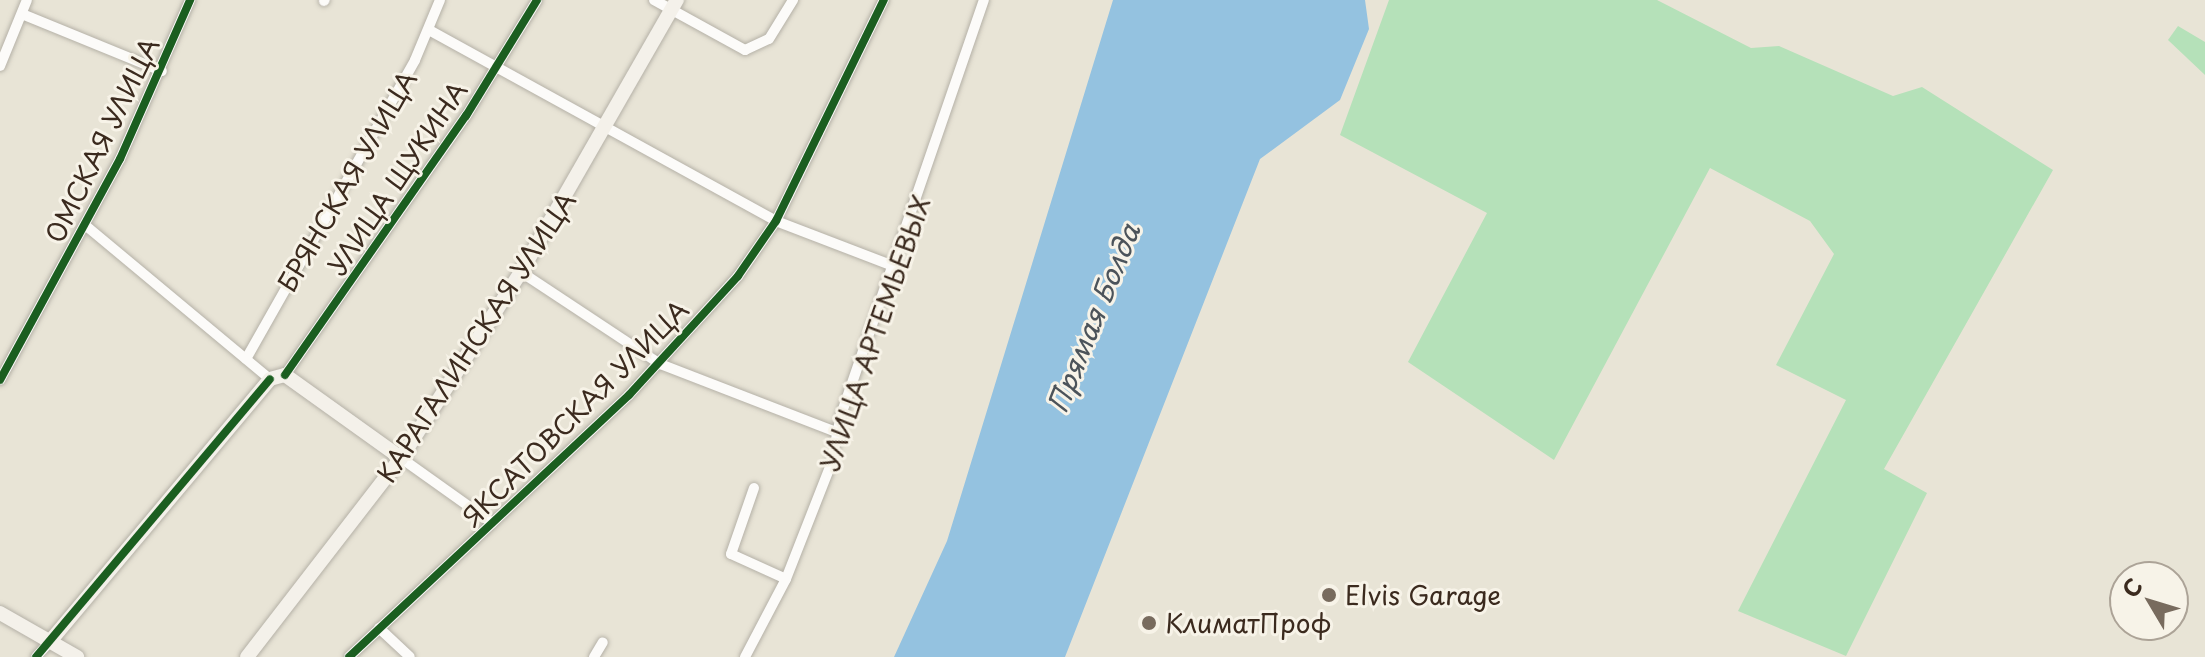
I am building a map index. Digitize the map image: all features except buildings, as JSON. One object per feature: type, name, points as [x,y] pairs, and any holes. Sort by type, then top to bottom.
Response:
[{"type":"street","points":[[0,66],[27,0]]},
{"type":"street","name":"ОМСКАЯ УЛИЦА","points":[[0,380],[85,225],[162,71],[190,0]]},
{"type":"street","name":"БРЯНСКАЯ УЛИЦА","points":[[246,359],[429,30],[440,0]]},
{"type":"street","name":"УЛИЦА ЩУКИНА","points":[[36,657],[278,377],[495,69],[537,0]]},
{"type":"street","points":[[654,0],[674,6],[732,47],[758,48],[793,0]]},
{"type":"street","name":"ЯКСАТОВСКАЯ УЛИЦА","points":[[349,657],[660,364],[776,221],[884,0]]},
{"type":"street","name":"УЛИЦА АРТЕМЬЕВЫХ","points":[[745,657],[786,579],[896,267],[984,0]]},
{"type":"street","name":"КАРАГАЛИНСКАЯ УЛИЦА","points":[[247,657],[401,458],[521,272],[606,131],[674,6]]},
{"type":"street","points":[[22,14],[162,71]]},
{"type":"street","points":[[429,30],[606,131],[776,221],[896,267]]},
{"type":"street","points":[[85,225],[246,359],[401,458],[492,523]]},
{"type":"street","points":[[521,272],[660,364],[836,432]]},
{"type":"street","points":[[754,488],[731,554],[786,579]]},
{"type":"street","points":[[0,613],[52,639],[77,657]]},
{"type":"street","points":[[379,628],[410,657]]},
{"type":"street","points":[[594,657],[603,642]]},
{"type":"green space","points":[[1389,0],[1657,0],[1751,48],[1779,46],[1893,96],[1922,87],[2053,170],[1884,469],[1927,493],[1846,656],[1738,611],[1846,400],[1776,365],[1834,254],[1810,221],[1710,168],[1554,460],[1408,362],[1487,213],[1340,135]]},
{"type":"green space","points":[[2178,26],[2205,42],[2205,75],[2168,40]]},
{"type":"water","name":"Прямая Болда","points":[[1113,0],[1365,0],[1369,29],[1340,100],[1260,159],[1065,657],[894,657],[947,541]]},
{"type":"cycle path","points":[[0,380],[120,159],[190,0]]},
{"type":"cycle path","points":[[285,375],[466,116],[537,0]]},
{"type":"cycle path","points":[[349,657],[629,395],[738,276],[776,221],[884,0]]},
{"type":"cycle path","points":[[36,657],[270,379]]},
{"type":"place","name":"Elvis Garage","points":[[1329,595]]},
{"type":"place","name":"КлиматПроф","points":[[1149,623]]}]
